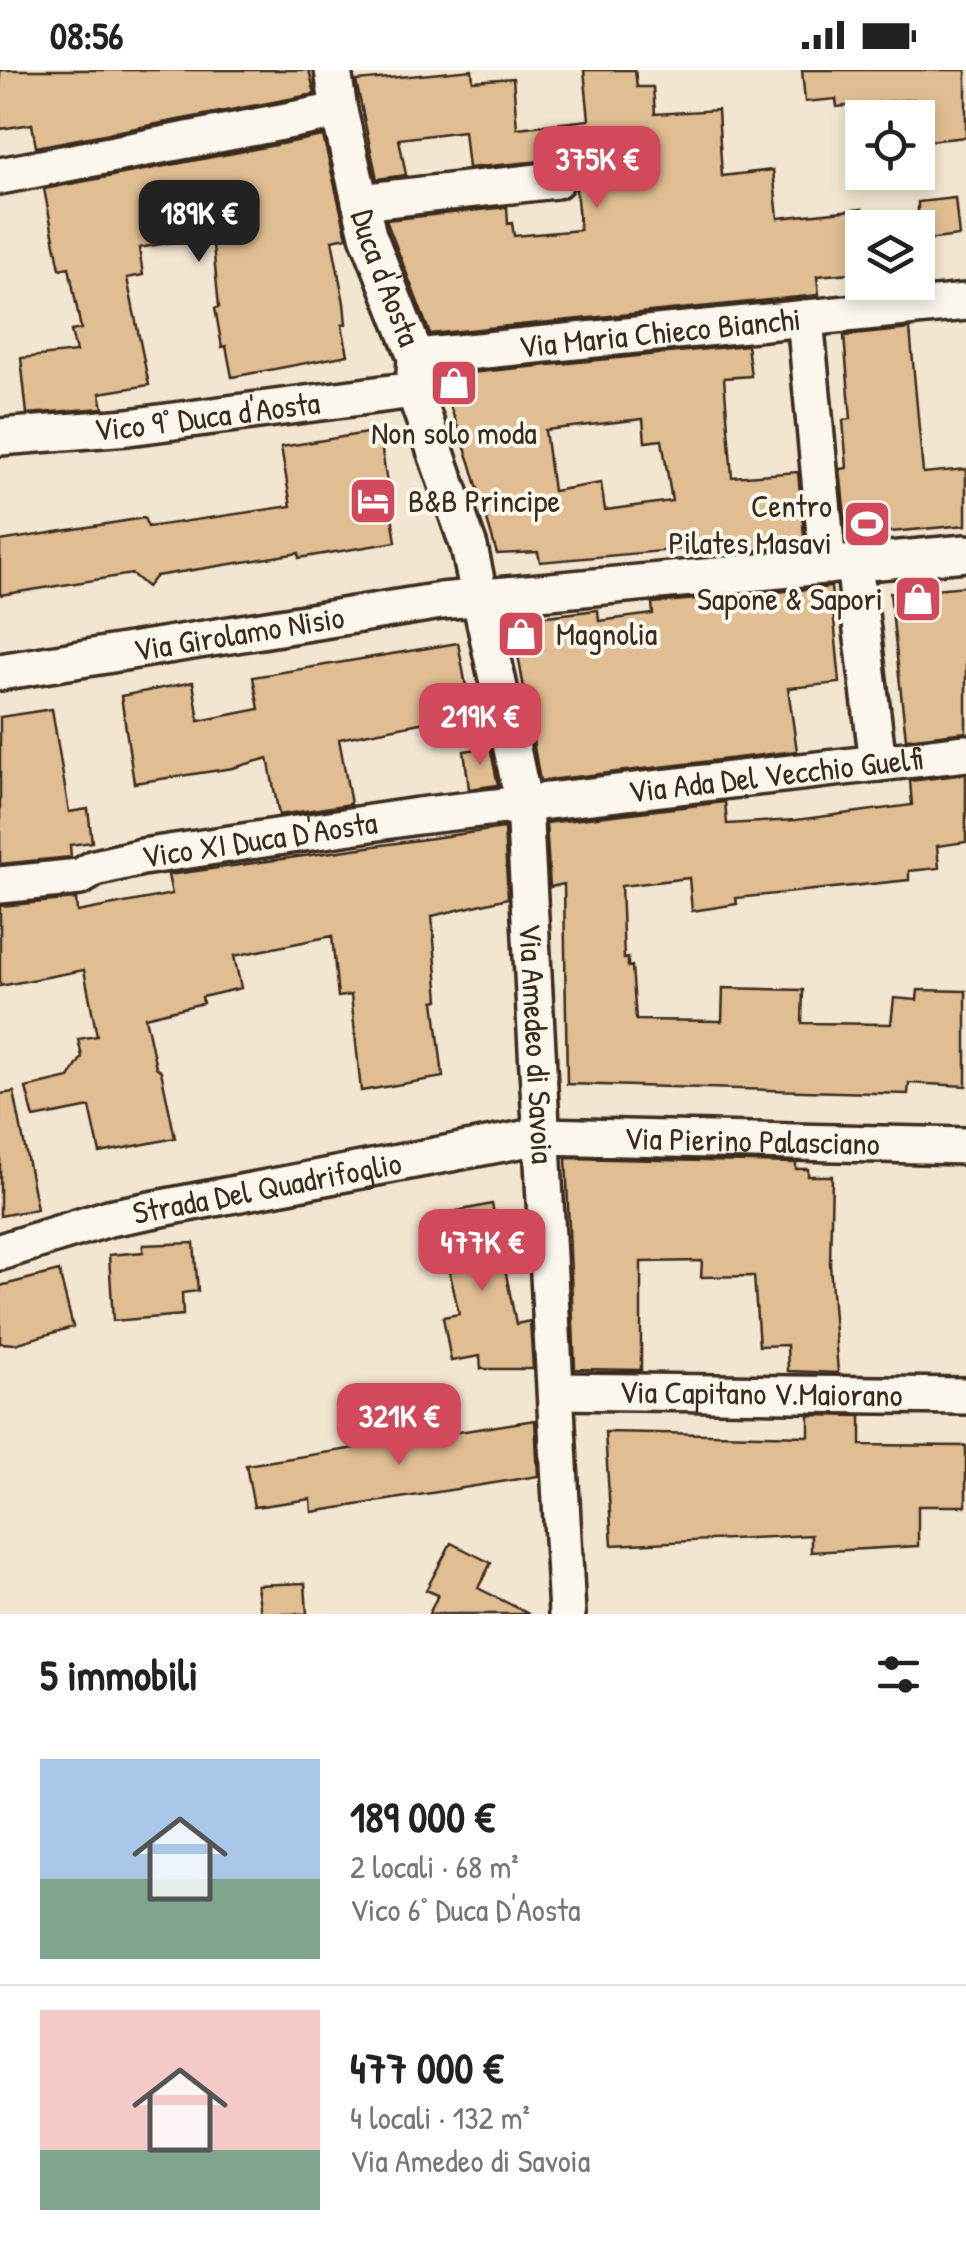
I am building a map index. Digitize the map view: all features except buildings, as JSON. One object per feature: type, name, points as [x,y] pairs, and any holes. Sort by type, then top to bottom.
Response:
[{"type":"street","name":"Duca d'Aosta","points":[[333,70],[368,235],[415,374],[482,598]]},
{"type":"street","points":[[0,176],[339,111]]},
{"type":"street","points":[[360,202],[556,180]]},
{"type":"street","name":"Via Maria Chieco Bianchi","points":[[415,374],[805,318],[966,302]]},
{"type":"street","points":[[805,318],[841,565],[878,764]]},
{"type":"street","name":"Vico 9° Duca d'Aosta","points":[[0,437],[128,427],[415,374]]},
{"type":"street","name":"Via Girolamo Nisio","points":[[0,672],[431,602],[966,552]]},
{"type":"street","name":"Via Amedeo di Savoia","points":[[482,598],[524,805],[567,1614]]},
{"type":"street","name":"Via Ada Del Vecchio Guelfi","points":[[524,805],[966,753]]},
{"type":"street","name":"Vico XI Duca D'Aosta","points":[[0,884],[80,877],[95,868],[162,854],[418,816],[524,805]]},
{"type":"street","name":"Via Pierino Palasciano","points":[[540,1136],[966,1146]]},
{"type":"street","name":"Strada Del Quadrifoglio","points":[[0,1252],[109,1218],[540,1136]]},
{"type":"street","name":"Via Capitano V.Maiorano","points":[[556,1391],[966,1396]]},
{"type":"place","name":"Non solo moda","points":[[454,383]]},
{"type":"place","name":"B&B Principe","points":[[373,501]]},
{"type":"place","name":"Centro Pilates Masavi","points":[[867,524]]},
{"type":"place","name":"Sapone & Sapori","points":[[918,599]]},
{"type":"place","name":"Magnolia","points":[[521,634]]}]
